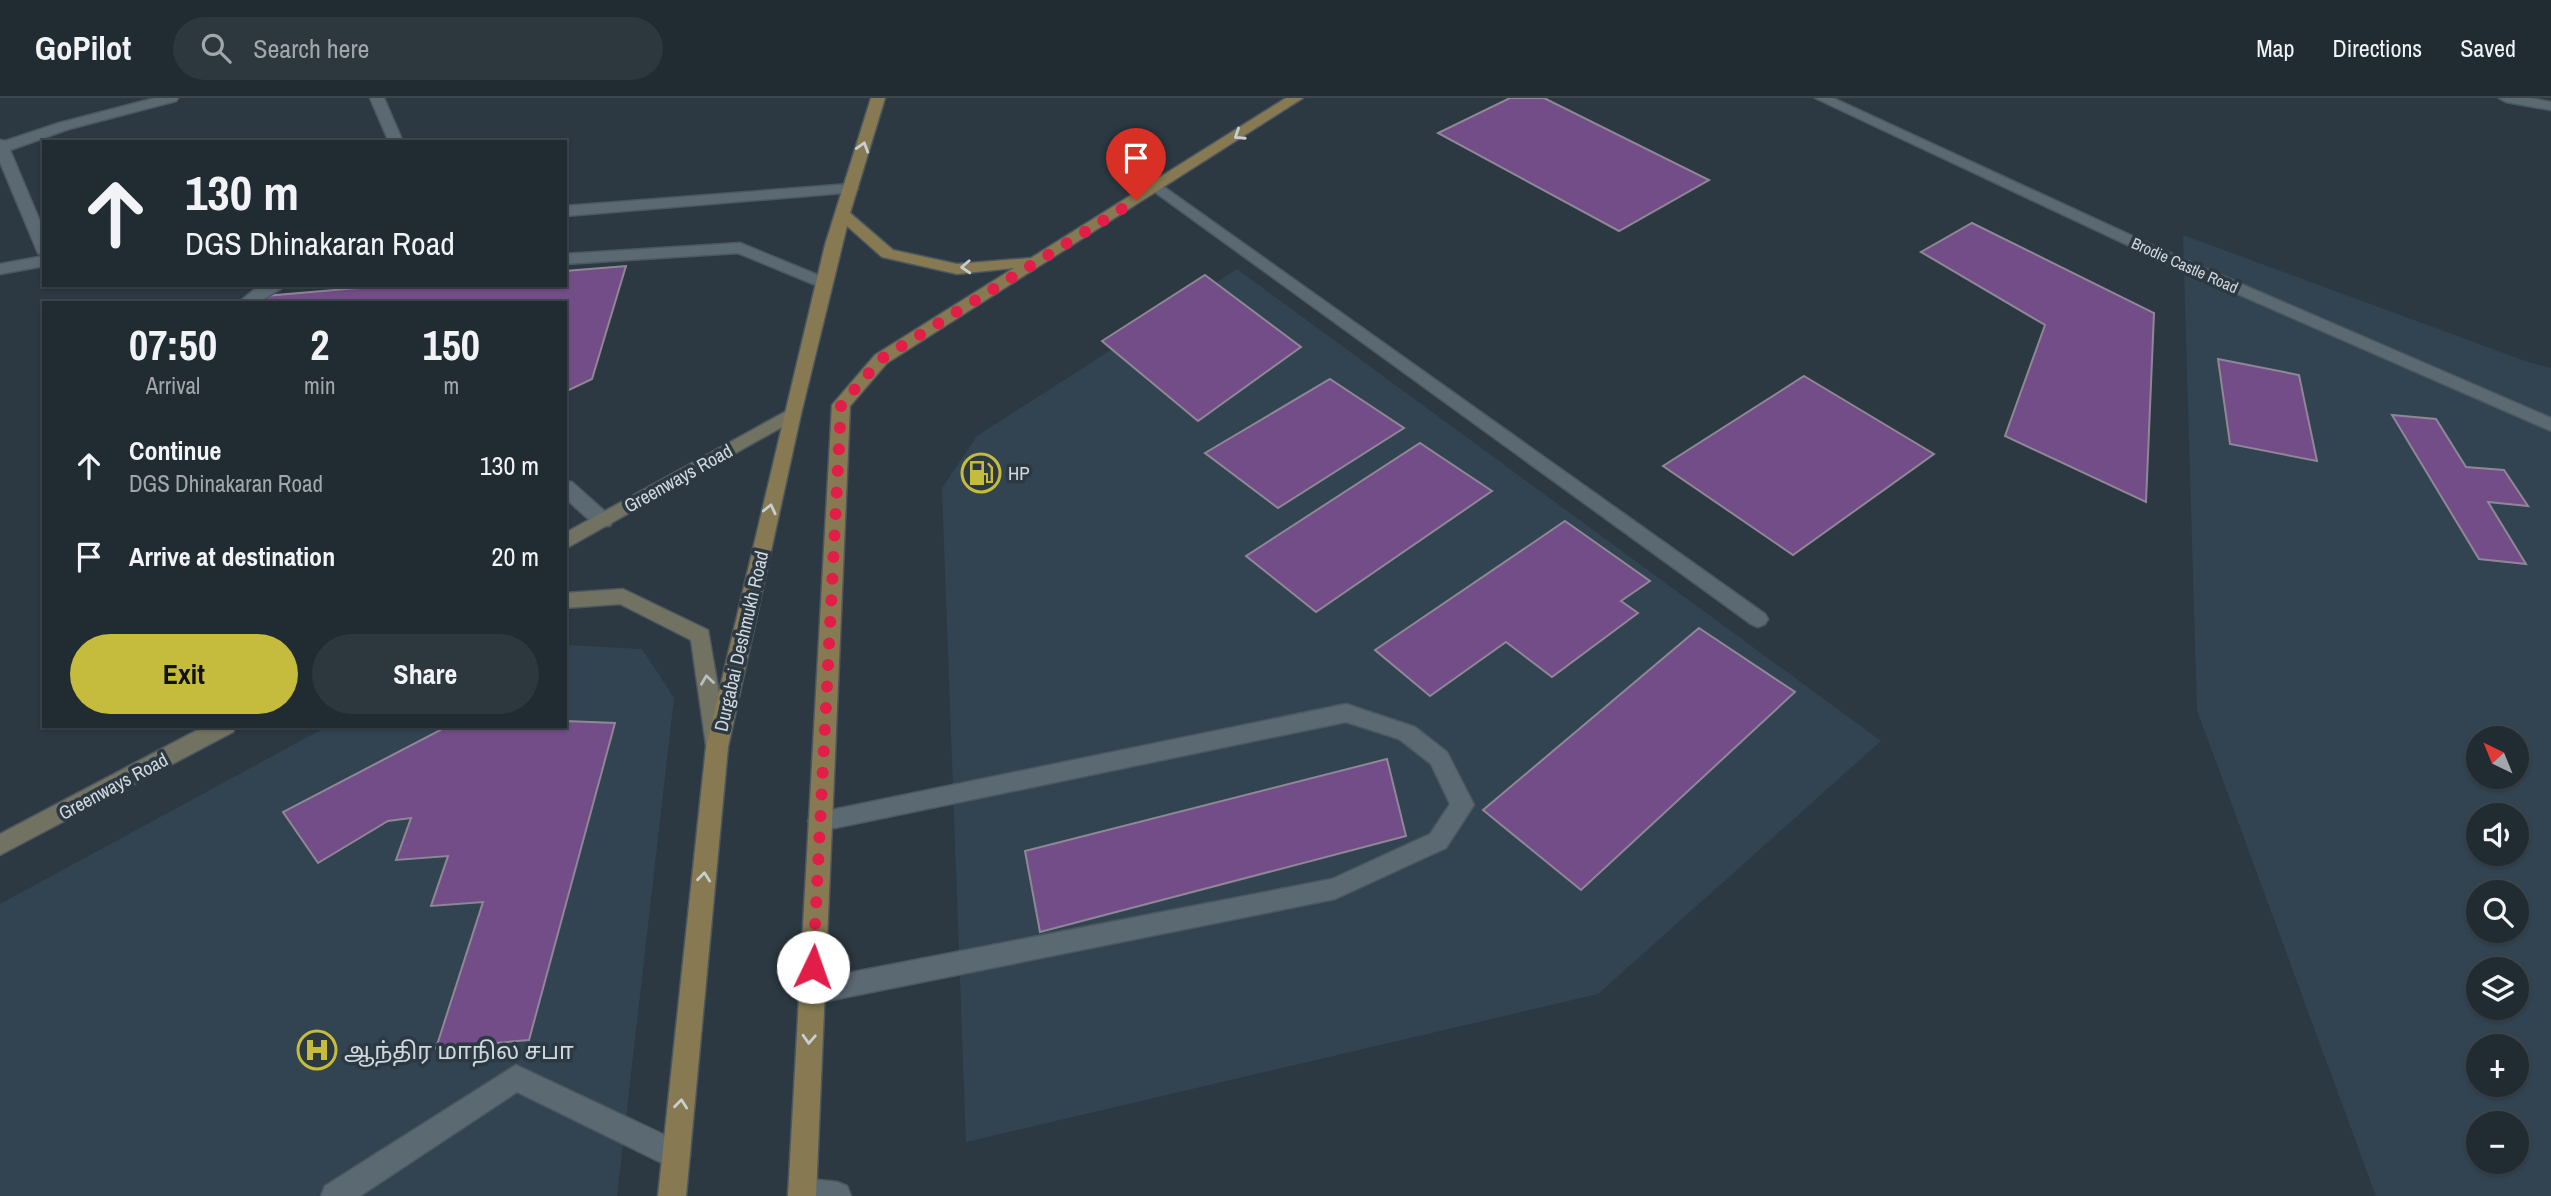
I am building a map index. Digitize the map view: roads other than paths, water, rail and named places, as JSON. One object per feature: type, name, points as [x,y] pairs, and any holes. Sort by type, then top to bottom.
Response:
[{"type":"main road","name":"Durgabai Deshmukh Road","points":[[672,1196],[717,747],[824,283],[878,98]]},
{"type":"main road","points":[[802,1194],[841,405],[881,359],[1296,98]]},
{"type":"main road","points":[[844,215],[888,254],[957,269],[1034,262]]},
{"type":"street","points":[[42,245],[1,146],[64,126],[172,98]]},
{"type":"street","points":[[377,98],[395,140]]},
{"type":"street","name":"Brodie Castle Road","points":[[1822,98],[2159,254],[2551,425]]},
{"type":"street","points":[[2506,98],[2551,106]]},
{"type":"street","points":[[1157,187],[1758,619]]},
{"type":"street","points":[[567,211],[850,189]]},
{"type":"street","points":[[567,258],[740,248],[824,283]]},
{"type":"street","points":[[0,269],[42,261]]},
{"type":"street","points":[[249,301],[271,287]]},
{"type":"street","name":"Greenways Road","points":[[567,541],[792,414]]},
{"type":"street","points":[[567,489],[603,521]]},
{"type":"street","points":[[567,601],[623,596],[701,636],[717,747]]},
{"type":"street","points":[[812,992],[1335,889],[1438,841],[1462,805],[1439,758],[1407,733],[1346,713],[820,821]]},
{"type":"street","name":"Greenways Road","points":[[0,845],[221,728]]},
{"type":"street","points":[[335,1196],[516,1078],[676,1155]]},
{"type":"street","points":[[802,1194],[837,1196]]},
{"type":"place","name":"HP","points":[[981,473]]},
{"type":"place","name":"ஆந்திர மாநில சபா","points":[[317,1050]]}]
